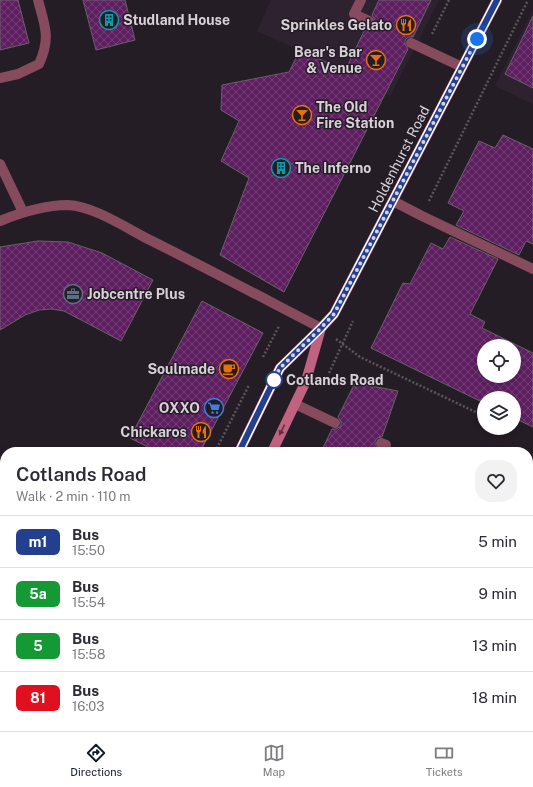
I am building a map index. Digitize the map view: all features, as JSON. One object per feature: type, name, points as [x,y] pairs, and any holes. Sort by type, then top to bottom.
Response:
[{"type":"main road","name":"Holdenhurst Road","points":[[241,447],[280,368],[334,314],[497,0]]},
{"type":"main road","name":"Holdenhurst Road","points":[[274,447],[306,381],[321,328]]},
{"type":"street","points":[[0,78],[18,74],[39,64],[45,50],[47,34],[38,0]]},
{"type":"street","points":[[361,0],[354,14],[369,21]]},
{"type":"street","points":[[410,42],[462,67]]},
{"type":"street","points":[[0,164],[23,212]]},
{"type":"street","points":[[393,201],[533,269]]},
{"type":"street","points":[[0,221],[23,212],[46,206],[69,205],[98,213],[321,328]]},
{"type":"street","points":[[295,404],[335,423]]},
{"type":"path","points":[[425,49],[449,0]]},
{"type":"path","points":[[321,328],[360,357],[477,413]]},
{"type":"shaded area","points":[[271,0],[439,0],[390,96],[345,71],[257,31]]},
{"type":"shaded area","points":[[533,9],[533,104],[495,86]]},
{"type":"building","points":[[0,0],[18,0],[29,43],[0,50]]},
{"type":"building","name":"Studland House","points":[[83,0],[125,0],[135,40],[96,50]]},
{"type":"building","points":[[379,0],[431,0],[413,37],[408,37],[405,40],[405,44],[408,49],[284,292],[220,255],[249,178],[221,161],[239,121],[221,110],[222,85],[289,72],[300,50],[345,71],[366,27],[370,27],[375,24],[375,20],[372,15]]},
{"type":"building","points":[[533,16],[533,88],[505,74]]},
{"type":"building","points":[[503,135],[533,149],[533,244],[526,241],[519,255],[456,225],[464,211],[448,203],[479,141],[495,148]]},
{"type":"building","points":[[450,237],[498,259],[470,314],[485,322],[482,328],[504,339],[477,339],[477,383],[521,383],[521,347],[533,353],[533,427],[521,421],[521,391],[477,391],[477,400],[371,348],[403,283],[410,284],[431,243],[443,249]]},
{"type":"building","name":"Jobcentre Plus","points":[[38,241],[68,242],[102,253],[153,280],[121,341],[64,311],[51,309],[39,310],[25,315],[0,330],[0,247]]},
{"type":"building","points":[[202,301],[263,333],[203,447],[148,447],[130,438]]},
{"type":"building","points":[[355,383],[398,391],[382,437],[377,438],[375,441],[377,447],[323,447],[332,429],[336,429],[341,426],[341,422],[338,417]]},
{"type":"bus line","name":"m1","points":[[241,447],[280,368],[334,314],[497,0]]},
{"type":"place","name":"Studland House","points":[[109,20]]},
{"type":"place","name":"Sprinkles Gelato","points":[[406,25]]},
{"type":"place","name":"Bear's Bar & Venue","points":[[376,60]]},
{"type":"place","name":"The Old Fire Station","points":[[302,115]]},
{"type":"place","name":"The Inferno","points":[[281,168]]},
{"type":"place","name":"Jobcentre Plus","points":[[73,294]]},
{"type":"place","name":"Soulmade","points":[[229,369]]},
{"type":"place","name":"Cotlands Road","points":[[274,380]]},
{"type":"place","name":"OXXO","points":[[214,408]]},
{"type":"place","name":"Chickaros","points":[[201,432]]},
{"type":"route","points":[[274,380],[273,382],[280,368],[334,314],[477,39]]}]
